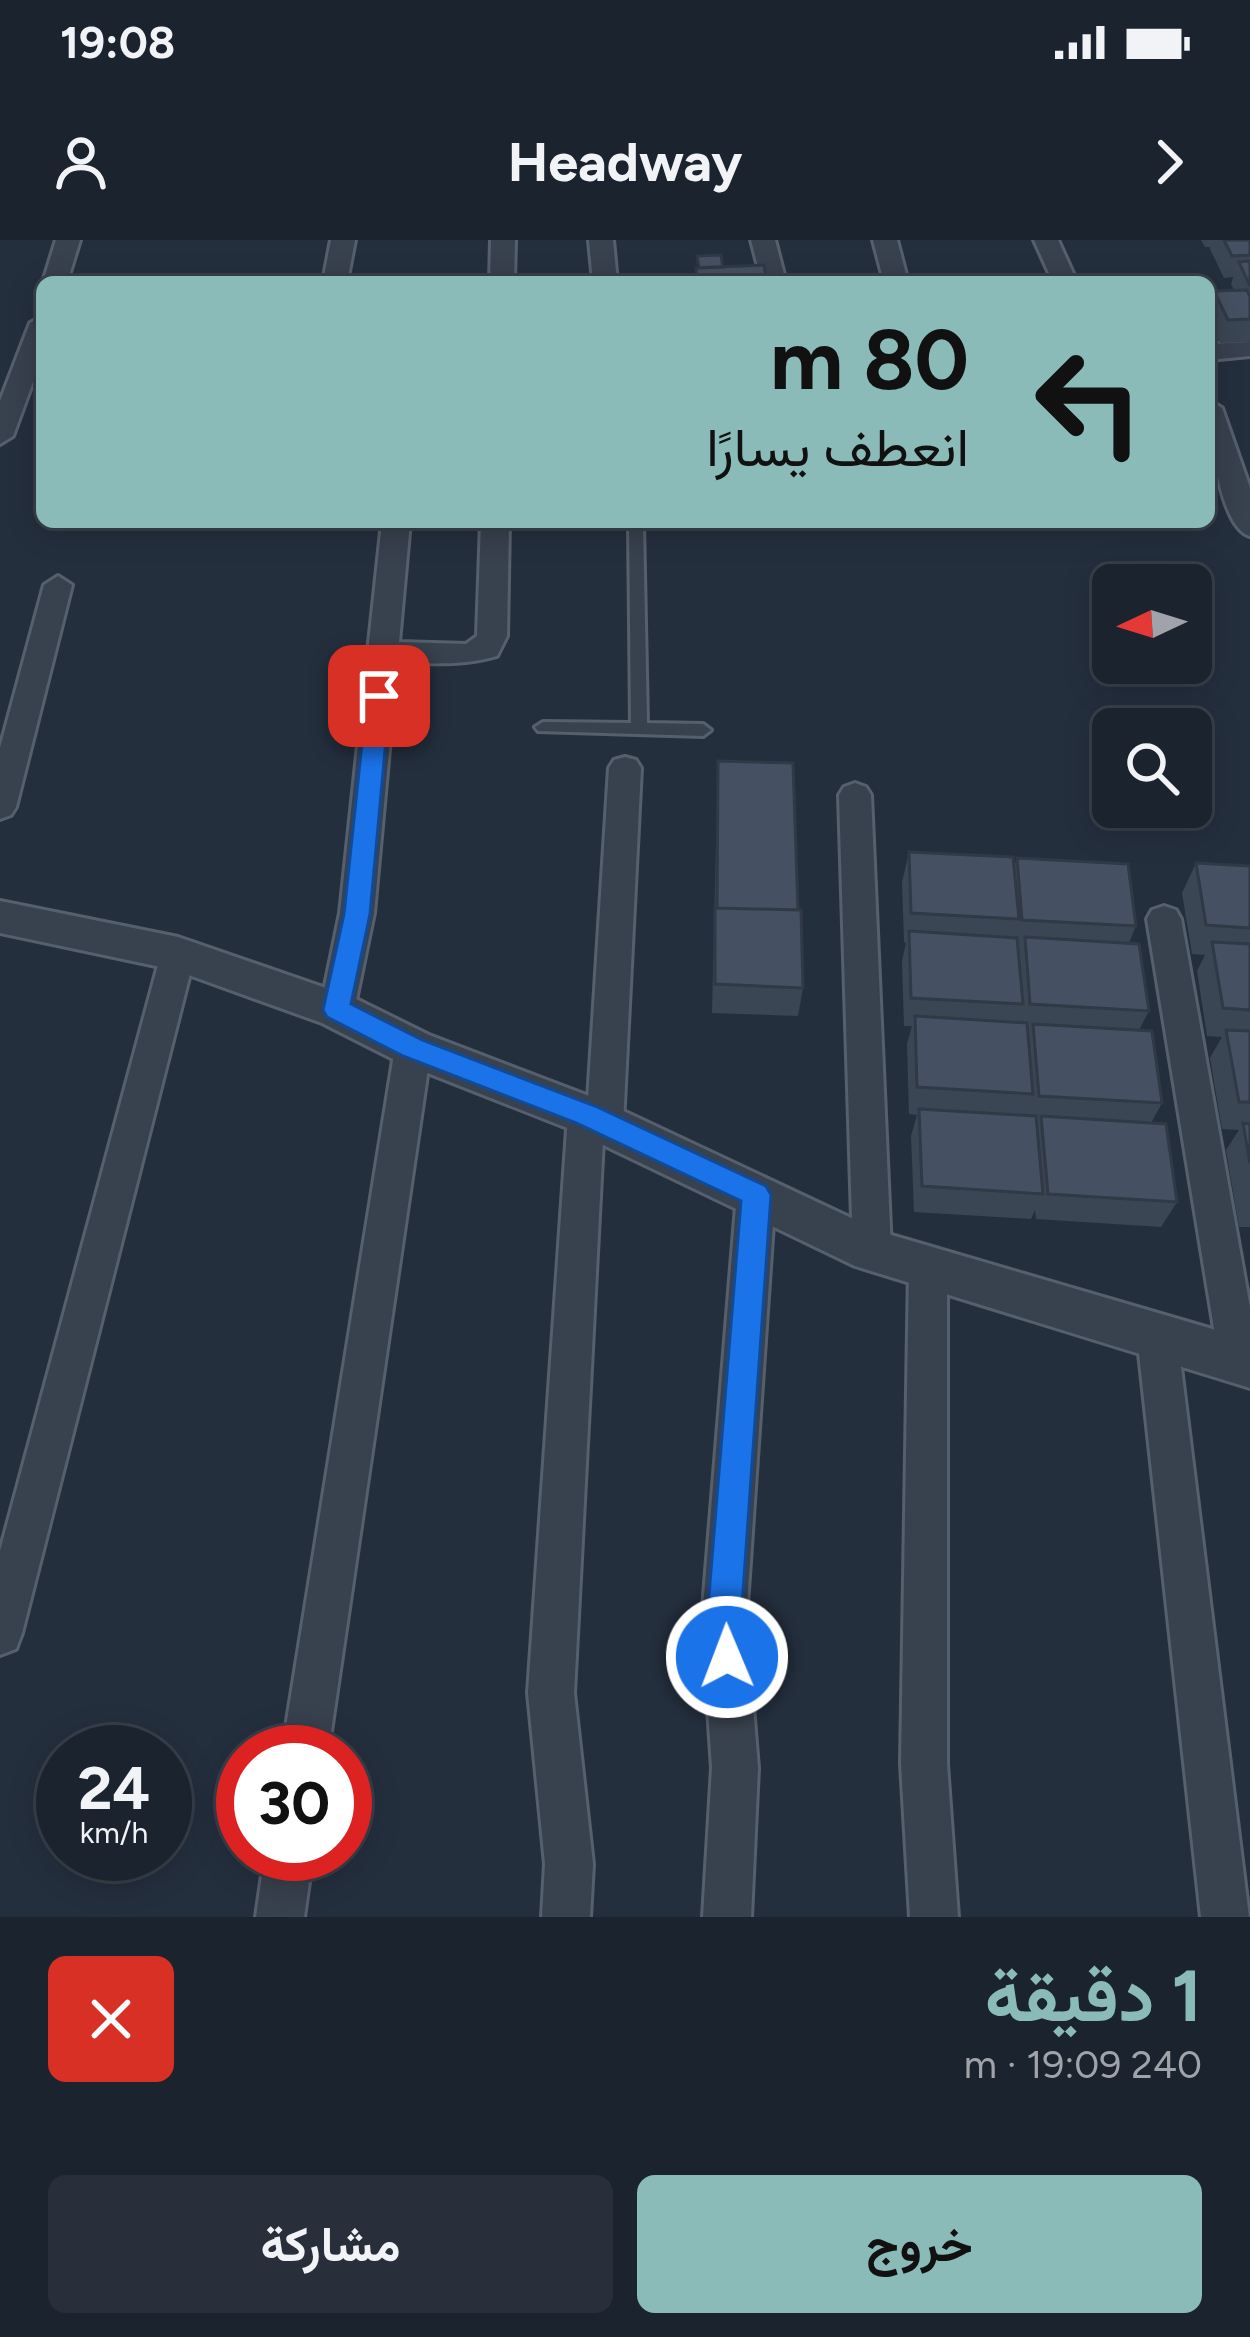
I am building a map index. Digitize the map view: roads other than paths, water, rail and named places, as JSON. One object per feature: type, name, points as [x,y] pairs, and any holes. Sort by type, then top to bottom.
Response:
[{"type":"street","points":[[57,276],[68,240]]},
{"type":"street","points":[[336,276],[343,240]]},
{"type":"street","points":[[502,276],[503,240]]},
{"type":"street","points":[[602,240],[605,276]]},
{"type":"street","points":[[763,240],[772,276]]},
{"type":"street","points":[[885,240],[894,276]]},
{"type":"street","points":[[1046,240],[1062,276]]},
{"type":"street","points":[[0,436],[36,339]]},
{"type":"street","points":[[1215,352],[1250,349]]},
{"type":"street","points":[[1215,425],[1250,527]]},
{"type":"street","points":[[337,1010],[357,914],[395,528]]},
{"type":"street","points":[[383,652],[466,654],[487,649],[492,635],[495,528]]},
{"type":"street","points":[[0,807],[58,585]]},
{"type":"street","points":[[566,1917],[568,1864],[551,1693],[626,768]]},
{"type":"street","points":[[856,795],[872,1251]]},
{"type":"street","points":[[0,917],[178,954],[337,1010],[413,1048],[595,1119],[872,1251],[1244,1361],[1164,919]]},
{"type":"street","points":[[0,1633],[178,954]]},
{"type":"street","points":[[309,1725],[413,1048]]},
{"type":"street","points":[[727,1917],[735,1768],[724,1620],[756,1195]]},
{"type":"street","points":[[928,1268],[924,1764],[934,1917]]},
{"type":"street","points":[[1157,1336],[1225,1917]]},
{"type":"street","points":[[280,1917],[286,1881]]},
{"type":"lane","points":[[636,528],[639,729]]},
{"type":"lane","points":[[543,727],[704,730]]}]
